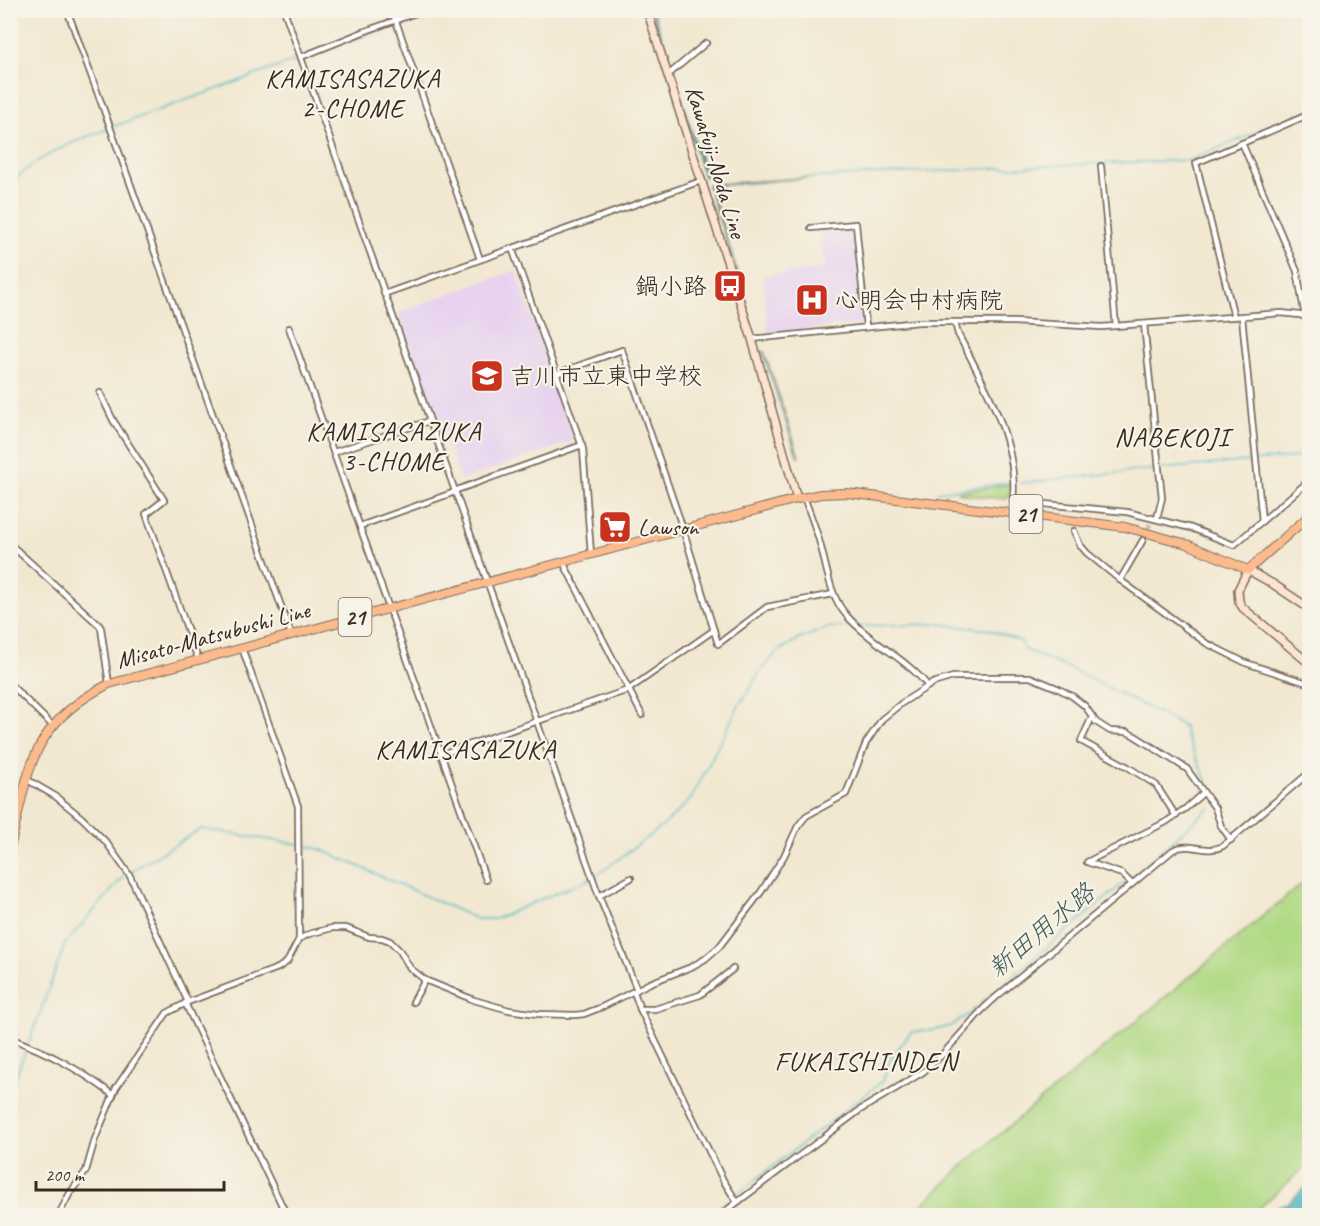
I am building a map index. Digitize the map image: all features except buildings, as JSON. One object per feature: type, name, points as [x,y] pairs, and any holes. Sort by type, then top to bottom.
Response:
[{"type":"main road","name":"Kawafuji-Noda Line","points":[[647,10],[800,498]]},
{"type":"main road","name":"Misato-Matsubushi Line","points":[[10,848],[25,779],[34,757],[53,726],[75,704],[109,684],[800,498],[847,493],[1125,527],[1187,544],[1248,570]]},
{"type":"main road","points":[[1310,515],[1248,570],[1238,590],[1239,602],[1244,608],[1310,664]]},
{"type":"main road","points":[[1248,570],[1310,609]]},
{"type":"street","points":[[67,10],[291,634]]},
{"type":"street","points":[[284,10],[454,492],[599,896],[636,991],[640,1009],[723,1180],[736,1202]]},
{"type":"street","points":[[392,10],[480,259]]},
{"type":"street","points":[[301,57],[424,10]]},
{"type":"street","points":[[668,75],[706,43]]},
{"type":"street","points":[[1234,317],[1196,163],[1310,114]]},
{"type":"street","points":[[752,339],[919,322],[1014,322],[1116,326],[1281,313],[1307,318],[1297,271],[1242,143]]},
{"type":"street","points":[[1101,166],[1116,326]]},
{"type":"street","points":[[384,294],[700,181]]},
{"type":"street","points":[[811,228],[856,224],[866,327]]},
{"type":"street","points":[[512,248],[582,445],[591,554]]},
{"type":"street","points":[[1242,317],[1262,521]]},
{"type":"street","points":[[955,323],[1000,420],[1014,477],[1013,501],[1118,510],[1155,517],[1234,545],[1310,480]]},
{"type":"street","points":[[1144,324],[1162,498],[1150,524]]},
{"type":"street","points":[[289,328],[486,880]]},
{"type":"street","points":[[556,374],[622,350],[683,529],[718,644],[767,607],[833,594]]},
{"type":"street","points":[[100,393],[112,420],[164,500],[146,514],[198,659]]},
{"type":"street","points":[[334,452],[429,421]]},
{"type":"street","points":[[360,526],[582,445]]},
{"type":"street","points":[[800,498],[819,538],[833,594],[848,618],[909,666],[928,686]]},
{"type":"street","points":[[1074,531],[1080,545],[1120,580],[1178,624],[1215,648],[1256,666],[1310,684]]},
{"type":"street","points":[[1120,580],[1143,540]]},
{"type":"street","points":[[10,544],[99,625],[109,684]]},
{"type":"street","points":[[563,562],[642,715]]},
{"type":"street","points":[[442,754],[628,690],[714,630]]},
{"type":"street","points":[[58,1215],[86,1171],[91,1150],[113,1095],[163,1017],[186,1002],[278,968],[287,962],[299,939],[297,806],[242,647]]},
{"type":"street","points":[[299,939],[309,934],[338,927],[352,930],[369,937],[382,938],[395,945],[410,968],[426,980],[474,1000],[509,1010],[538,1014],[584,1014],[691,967],[719,947],[761,892],[806,816],[846,794],[866,743],[882,719],[928,686],[953,677],[1030,676],[1072,696],[1085,706],[1096,722],[1110,731],[1127,732],[1184,766],[1215,808],[1221,826],[1231,840]]},
{"type":"street","points":[[10,684],[53,726]]},
{"type":"street","points":[[1092,717],[1080,741],[1156,785],[1176,816]]},
{"type":"street","points":[[719,1215],[860,1110],[923,1072],[942,1055],[982,1010],[1178,848],[1188,846],[1216,850],[1231,840],[1310,772]]},
{"type":"street","points":[[25,779],[55,796],[89,824],[106,842],[130,876],[186,1002],[192,1022],[287,1215]]},
{"type":"street","points":[[1132,884],[1122,874],[1087,862],[1176,816],[1203,793]]},
{"type":"street","points":[[599,896],[631,878]]},
{"type":"street","points":[[640,1009],[655,1009],[700,995],[733,969]]},
{"type":"street","points":[[415,1000],[426,980]]},
{"type":"street","points":[[10,1038],[53,1055],[113,1095]]},
{"type":"shaded area","name":"心明会中村病院","points":[[853,228],[862,324],[768,333],[763,276],[825,269],[821,231]]},
{"type":"shaded area","name":"吉川市立東中学校","points":[[516,270],[574,441],[461,480],[398,312]]},
{"type":"green space","points":[[1011,484],[1010,496],[1006,499],[966,495],[958,492]]},
{"type":"green space","points":[[1309,878],[1309,1164],[1251,1215],[907,1215],[923,1204],[971,1158]]},
{"type":"water","points":[[651,11],[653,11],[672,68],[670,69]]},
{"type":"water","points":[[674,75],[706,176],[704,177],[672,76]]},
{"type":"water","points":[[805,178],[710,186],[739,278],[708,185]]},
{"type":"water","points":[[764,352],[799,457],[798,457]]},
{"type":"water","points":[[1309,1184],[1309,1215],[1259,1215],[1288,1203]]},
{"type":"waterway","points":[[400,24],[436,10]]},
{"type":"waterway","points":[[312,55],[396,25]]},
{"type":"waterway","points":[[112,127],[300,59]]},
{"type":"waterway","points":[[805,178],[1190,160],[1310,110]]},
{"type":"waterway","points":[[10,184],[43,158],[108,129]]},
{"type":"waterway","points":[[1161,469],[1310,456]]},
{"type":"waterway","points":[[1020,483],[1156,469]]},
{"type":"waterway","points":[[937,492],[1011,482]]},
{"type":"waterway","points":[[857,626],[939,624],[990,630],[1022,642],[1023,649],[1073,670],[1184,726],[1186,736],[1209,786]]},
{"type":"waterway","points":[[301,844],[322,850],[477,919],[495,919],[596,876],[664,825],[691,799],[738,707],[761,670],[778,651],[797,640],[830,627],[853,626]]},
{"type":"waterway","points":[[1212,791],[1217,802]]},
{"type":"waterway","name":"新田用水路","points":[[1131,878],[1210,807]]},
{"type":"waterway","points":[[29,1043],[65,944],[125,875],[201,829],[297,844]]},
{"type":"waterway","name":"新田用水路","points":[[980,1004],[1125,882]]},
{"type":"waterway","name":"新田用水路","points":[[736,1195],[883,1081],[891,1058],[911,1032],[946,1028],[976,1008]]},
{"type":"waterway","points":[[10,1091],[27,1047]]},
{"type":"waterway","name":"新田用水路","points":[[711,1216],[730,1200]]},
{"type":"tunnel","points":[[1143,540],[1150,524]]},
{"type":"place","name":"鍋小路","points":[[730,286]]},
{"type":"place","name":"心明会中村病院","points":[[812,300]]},
{"type":"place","name":"吉川市立東中学校","points":[[487,376]]},
{"type":"place","name":"Lawson","points":[[615,527]]},
{"type":"district","name":"KAMISASAZUKA 2-CHOME","points":[[353,93]]},
{"type":"district","name":"NABEKOJI","points":[[1172,437]]},
{"type":"district","name":"KAMISASAZUKA 3-CHOME","points":[[394,446]]},
{"type":"district","name":"KAMISASAZUKA","points":[[466,749]]},
{"type":"district","name":"FUKAISHINDEN","points":[[866,1061]]}]
